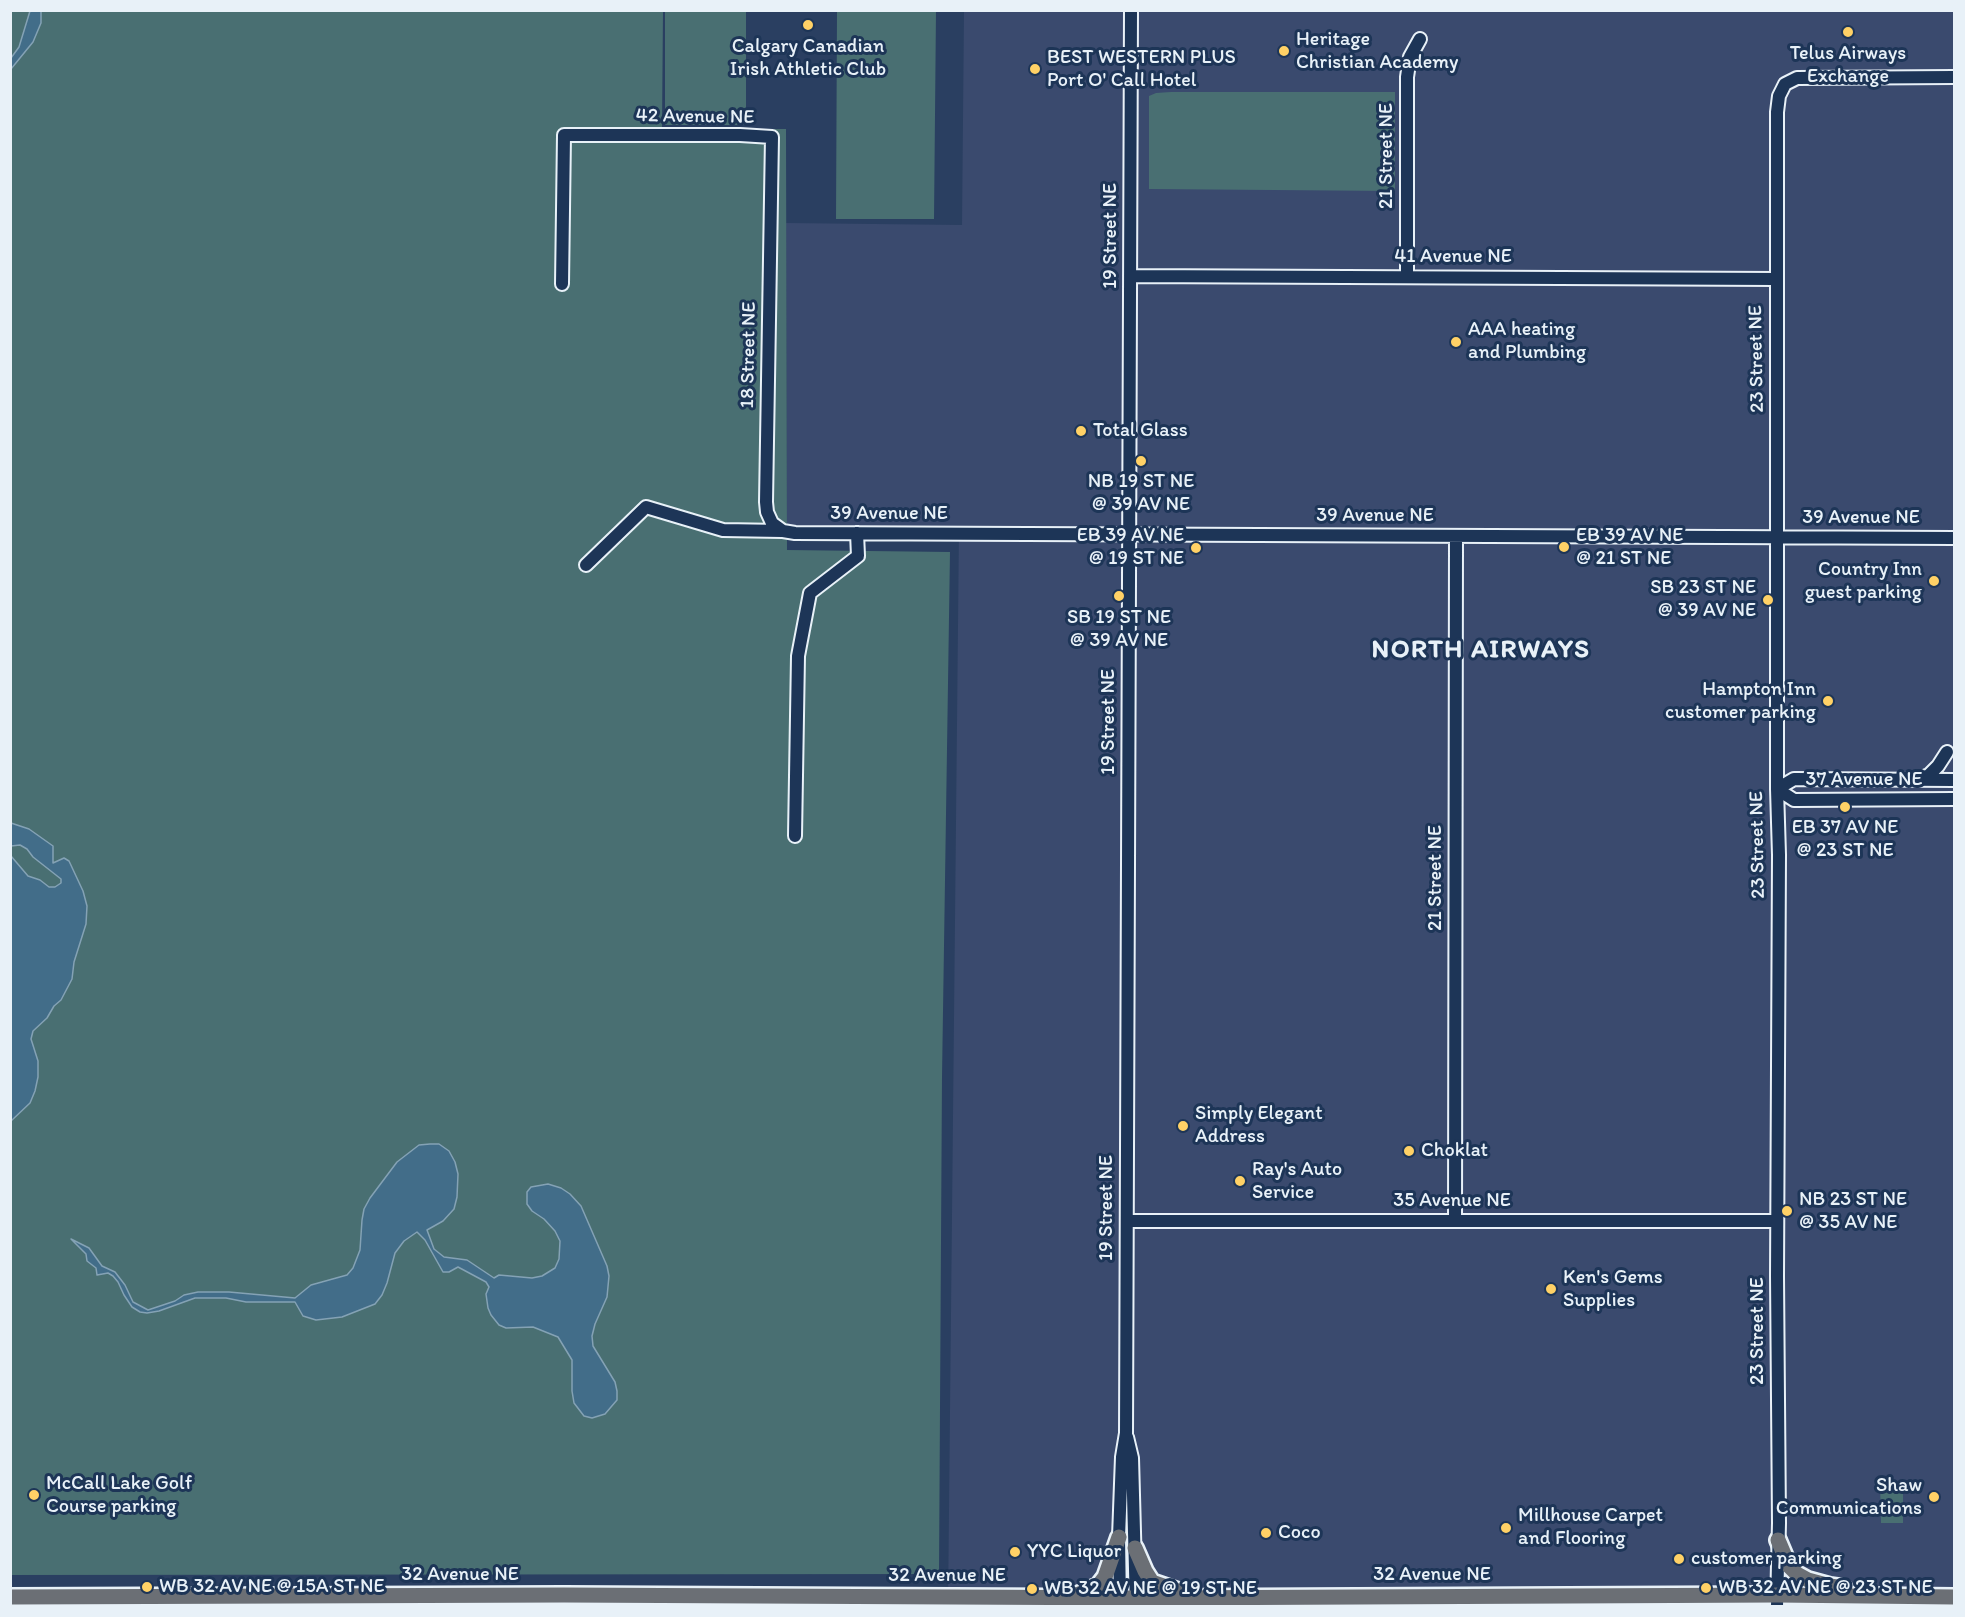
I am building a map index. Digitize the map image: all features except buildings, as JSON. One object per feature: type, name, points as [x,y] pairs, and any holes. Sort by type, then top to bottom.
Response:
[{"type":"main road","points":[[1071,1598],[1098,1586],[1105,1577],[1119,1537]]},
{"type":"main road","points":[[1779,1540],[1789,1566],[1808,1580],[1830,1586],[1900,1597]]},
{"type":"main road","points":[[1135,1548],[1144,1571],[1152,1582],[1202,1597]]},
{"type":"main road","name":"32 Avenue NE","points":[[10,1597],[215,1602],[552,1595],[1071,1598],[1128,1602],[1202,1597],[1777,1601],[1954,1597]]},
{"type":"street","name":"19 Street NE","points":[[1128,1602],[1119,1537],[1122,1457],[1126,1433],[1131,10]]},
{"type":"street","name":"21 Street NE","points":[[1407,276],[1407,77],[1410,57],[1420,39]]},
{"type":"street","name":"23 Street NE","points":[[1777,1601],[1779,1540],[1777,1221],[1779,855],[1777,789],[1777,112],[1779,96],[1785,84],[1797,78],[1815,76],[1954,77]]},
{"type":"street","name":"42 Avenue NE","points":[[562,284],[564,135],[772,137],[772,161]]},
{"type":"street","name":"18 Street NE","points":[[772,161],[766,502],[772,523],[789,532]]},
{"type":"street","name":"41 Avenue NE","points":[[1130,276],[1776,279]]},
{"type":"street","name":"39 Avenue NE","points":[[586,565],[646,507],[723,530],[789,532],[1954,538]]},
{"type":"street","points":[[795,836],[798,656],[810,593],[858,556],[857,533]]},
{"type":"street","name":"21 Street NE","points":[[1455,1221],[1456,536]]},
{"type":"street","points":[[1918,779],[1929,775],[1947,752]]},
{"type":"street","name":"37 Avenue NE","points":[[1951,780],[1794,779],[1777,789],[1794,800],[1954,799]]},
{"type":"street","points":[[1874,799],[1890,795],[1936,791],[1951,780]]},
{"type":"street","name":"35 Avenue NE","points":[[1127,1221],[1777,1221]]},
{"type":"street","name":"19 Street NE","points":[[1126,1433],[1132,1458],[1135,1548],[1128,1602]]},
{"type":"shaded area","points":[[30,11],[41,11],[41,23],[33,42],[11,69],[11,58],[19,47]]},
{"type":"shaded area","points":[[964,11],[1954,11],[1954,1606],[948,1606],[959,526],[787,526],[786,223],[962,225]]},
{"type":"shaded area","points":[[11,823],[29,829],[53,846],[53,863],[64,858],[69,861],[83,891],[87,906],[86,924],[74,962],[72,979],[61,1000],[33,1031],[31,1039],[38,1061],[35,1091],[30,1103],[11,1121],[11,856],[28,876],[40,880],[49,887],[55,887],[61,883],[61,879],[33,857],[27,849],[20,845],[11,846]]},
{"type":"shaded area","points":[[439,1144],[449,1151],[458,1174],[454,1209],[443,1221],[427,1230],[434,1249],[444,1257],[467,1260],[494,1278],[499,1275],[532,1278],[542,1276],[555,1268],[559,1259],[560,1241],[555,1231],[527,1204],[527,1192],[531,1187],[548,1184],[570,1194],[581,1206],[607,1266],[609,1276],[607,1297],[592,1336],[593,1346],[615,1382],[617,1391],[617,1400],[605,1414],[592,1418],[584,1416],[574,1403],[572,1360],[558,1337],[533,1327],[506,1328],[499,1325],[488,1308],[486,1294],[489,1287],[486,1282],[458,1267],[449,1272],[443,1272],[425,1240],[417,1232],[404,1241],[395,1253],[387,1283],[375,1304],[342,1317],[316,1320],[303,1316],[295,1302],[246,1302],[226,1298],[195,1298],[159,1311],[140,1312],[132,1307],[113,1276],[108,1273],[97,1275],[96,1268],[87,1261],[86,1254],[71,1239],[89,1248],[102,1266],[115,1272],[125,1285],[133,1302],[148,1310],[175,1301],[184,1295],[198,1292],[229,1292],[295,1298],[311,1285],[347,1275],[353,1268],[360,1250],[364,1209],[370,1198],[397,1162],[419,1145]]},
{"type":"green space","points":[[10,11],[663,11],[662,129],[786,129],[787,550],[950,552],[942,1077],[939,1574],[11,1575]]},
{"type":"green space","points":[[665,11],[746,11],[746,125],[665,125]]},
{"type":"green space","points":[[837,11],[936,11],[934,219],[836,219]]},
{"type":"green space","points":[[1171,92],[1395,92],[1395,191],[1149,189],[1149,96]]},
{"type":"green space","points":[[1880,1482],[1903,1482],[1903,1523],[1881,1523]]},
{"type":"place","name":"Calgary Canadian Irish Athletic Club","points":[[808,25]]},
{"type":"place","name":"Telus Airways Exchange","points":[[1848,32]]},
{"type":"place","name":"Heritage Christian Academy","points":[[1284,51]]},
{"type":"place","name":"BEST WESTERN PLUS Port O' Call Hotel","points":[[1035,69]]},
{"type":"place","name":"AAA heating and Plumbing","points":[[1456,342]]},
{"type":"place","name":"Total Glass","points":[[1081,431]]},
{"type":"place","name":"NB 19 ST NE @ 39 AV NE","points":[[1141,461]]},
{"type":"place","name":"EB 39 AV NE @ 21 ST NE","points":[[1564,547]]},
{"type":"place","name":"EB 39 AV NE @ 19 ST NE","points":[[1196,548]]},
{"type":"place","name":"Country Inn guest parking","points":[[1934,581]]},
{"type":"place","name":"SB 19 ST NE @ 39 AV NE","points":[[1119,596]]},
{"type":"place","name":"SB 23 ST NE @ 39 AV NE","points":[[1768,600]]},
{"type":"place","name":"Hampton Inn customer parking","points":[[1828,701]]},
{"type":"place","name":"EB 37 AV NE @ 23 ST NE","points":[[1845,807]]},
{"type":"place","name":"Simply Elegant Address","points":[[1183,1126]]},
{"type":"place","name":"Choklat","points":[[1409,1151]]},
{"type":"place","name":"Ray's Auto Service","points":[[1240,1181]]},
{"type":"place","name":"NB 23 ST NE @ 35 AV NE","points":[[1787,1211]]},
{"type":"place","name":"Ken's Gems Supplies","points":[[1551,1289]]},
{"type":"place","name":"McCall Lake Golf Course parking","points":[[34,1495]]},
{"type":"place","name":"Shaw Communications","points":[[1934,1497]]},
{"type":"place","name":"Millhouse Carpet and Flooring","points":[[1506,1528]]},
{"type":"place","name":"Coco","points":[[1266,1533]]},
{"type":"place","name":"YYC Liquor","points":[[1015,1552]]},
{"type":"place","name":"customer parking","points":[[1679,1559]]},
{"type":"place","name":"WB 32 AV NE @ 15A ST NE","points":[[147,1587]]},
{"type":"place","name":"WB 32 AV NE @ 23 ST NE","points":[[1706,1588]]},
{"type":"place","name":"WB 32 AV NE @ 19 ST NE","points":[[1032,1589]]},
{"type":"district","name":"NORTH AIRWAYS","points":[[1481,650]]}]
